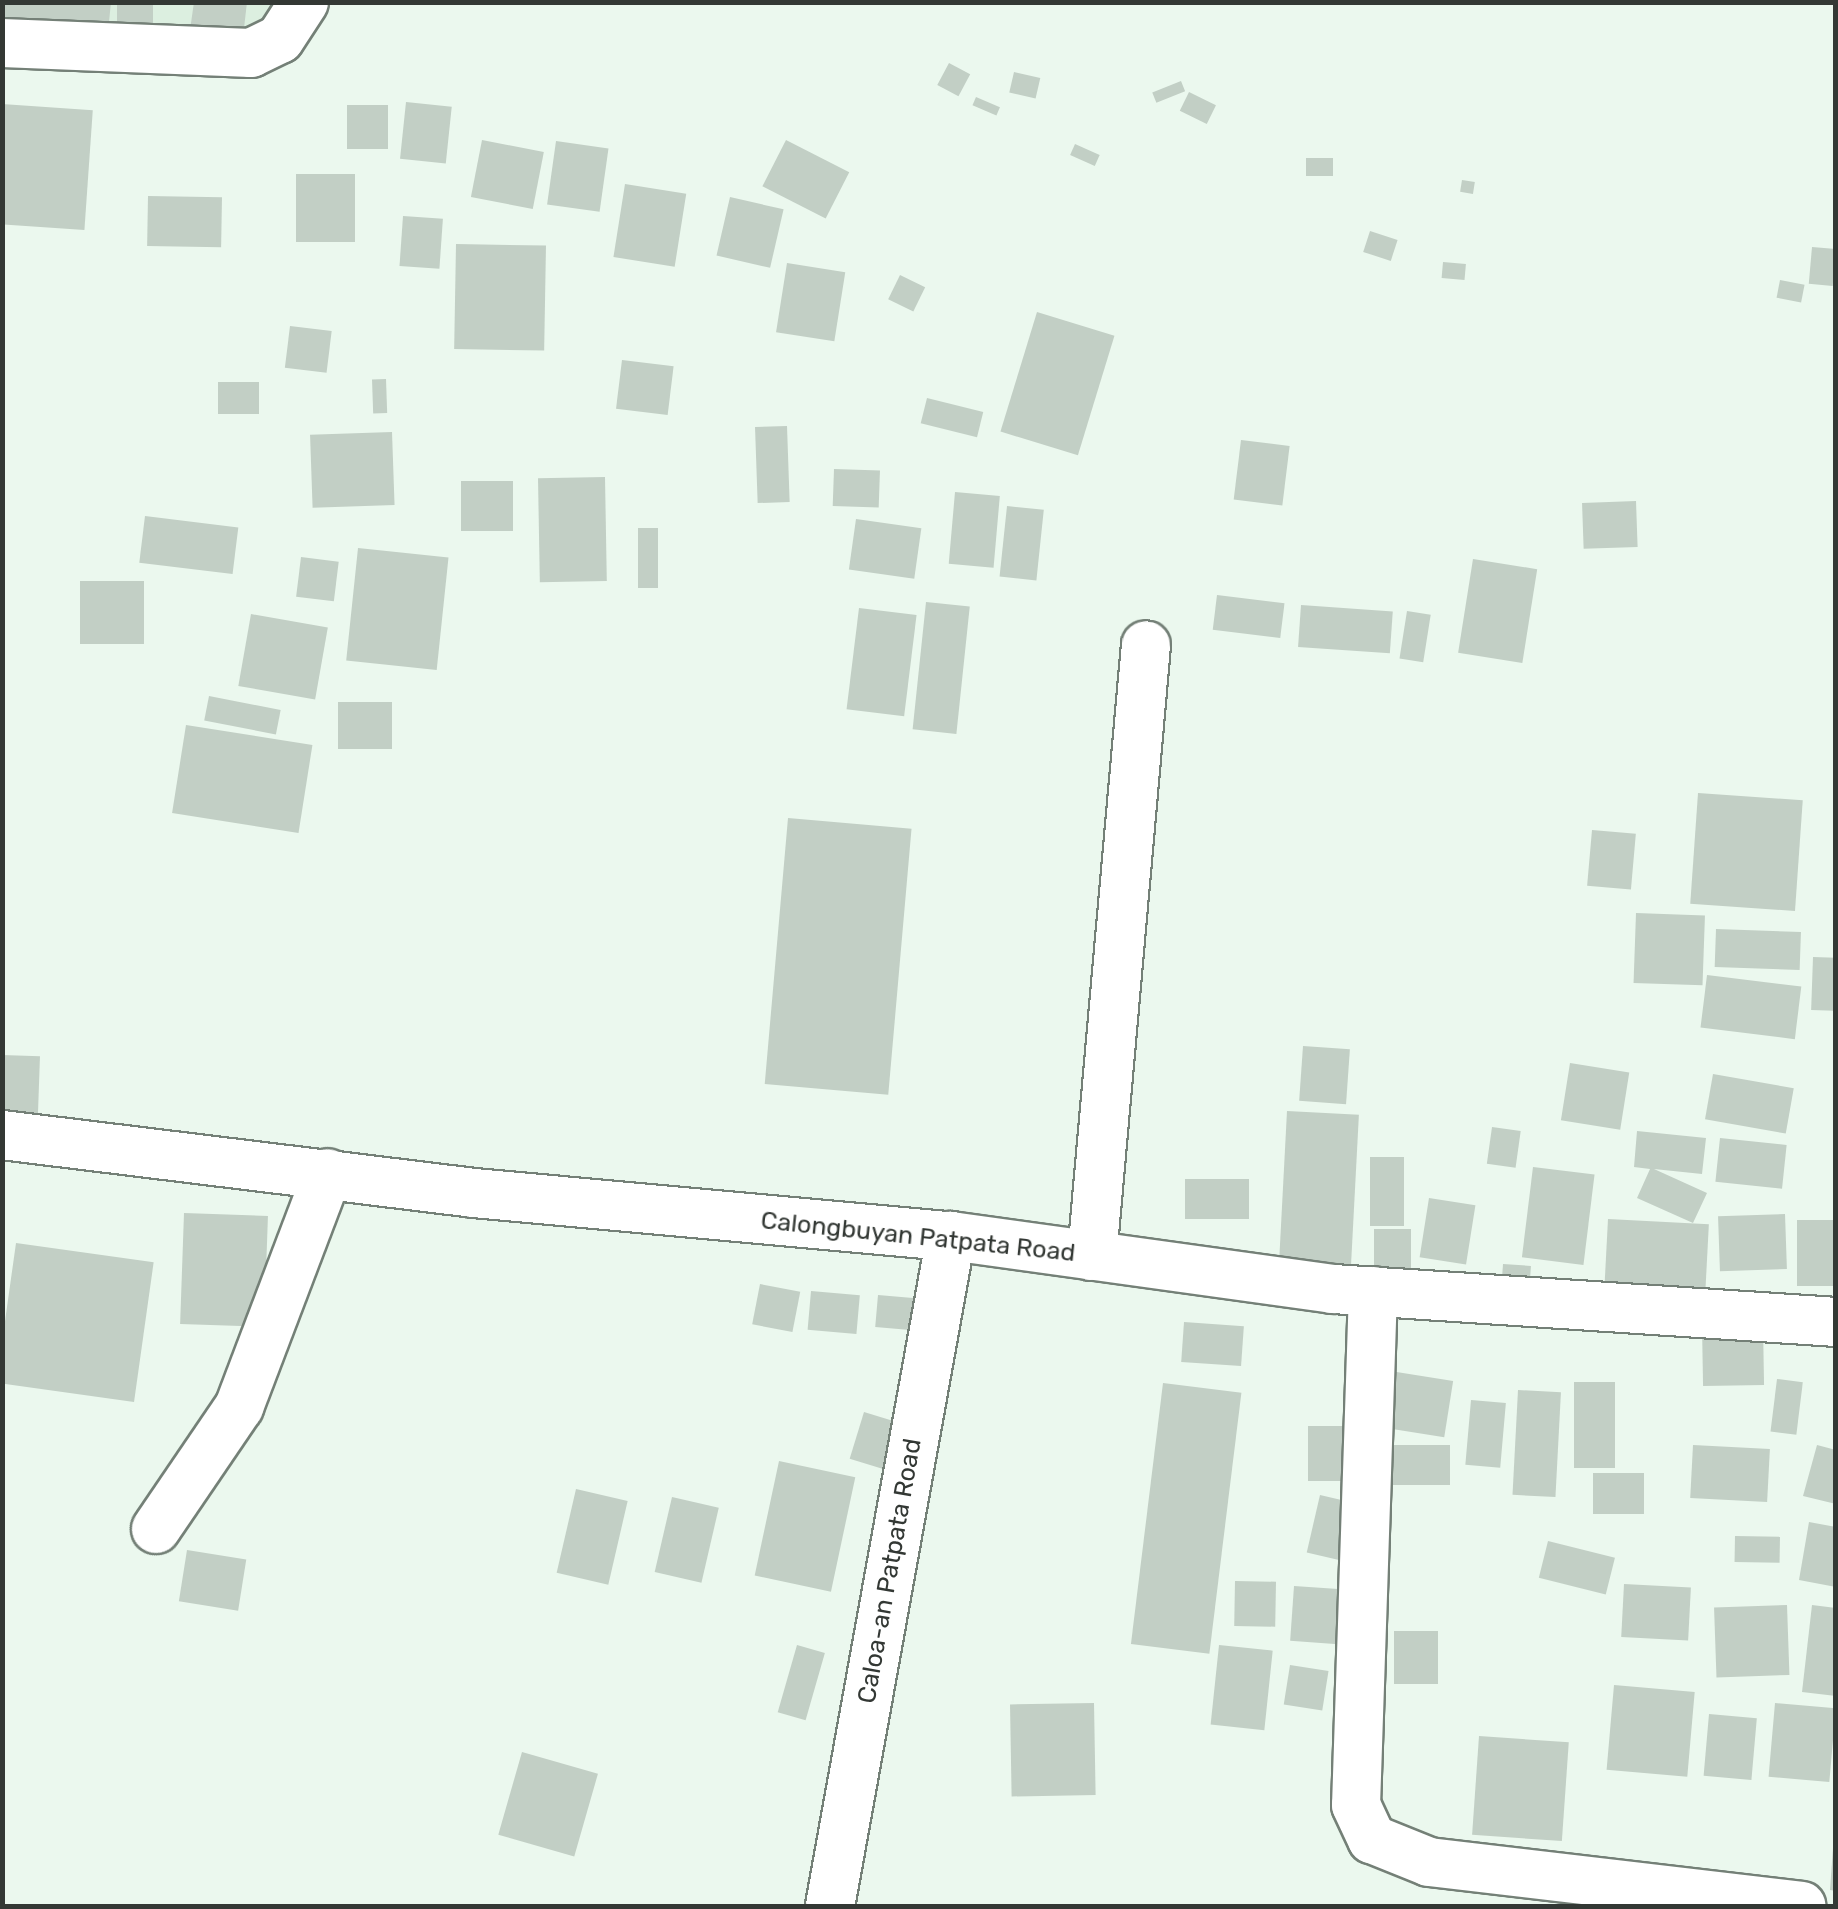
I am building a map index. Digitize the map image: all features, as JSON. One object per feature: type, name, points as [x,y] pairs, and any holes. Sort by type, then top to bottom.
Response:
[{"type":"street","points":[[2,43],[251,52],[280,39],[304,2]]},
{"type":"street","points":[[1092,1256],[1146,645]]},
{"type":"street","name":"Calongbuyan Patpata Road","points":[[2,1135],[328,1174],[950,1236],[1373,1291],[1836,1322]]},
{"type":"street","points":[[156,1529],[239,1407],[328,1174]]},
{"type":"street","name":"Caloa-an Patpata Road","points":[[830,1906],[950,1236]]},
{"type":"street","points":[[1373,1291],[1356,1804],[1372,1839],[1429,1862],[1801,1906]]},
{"type":"shaded area","points":[[3,3],[278,3],[278,34],[3,34]]},
{"type":"building","points":[[2,2],[111,2],[108,32],[2,21]]},
{"type":"building","points":[[117,2],[153,2],[153,34],[117,34]]},
{"type":"building","points":[[194,2],[247,2],[243,37],[190,30]]},
{"type":"building","points":[[949,63],[970,74],[958,96],[937,85]]},
{"type":"building","points":[[1014,72],[1040,78],[1036,99],[1009,92]]},
{"type":"building","points":[[1181,81],[1185,91],[1156,103],[1152,93]]},
{"type":"building","points":[[1189,92],[1216,105],[1207,124],[1180,111]]},
{"type":"building","points":[[976,97],[1000,107],[996,115],[972,105]]},
{"type":"building","points":[[406,102],[452,107],[446,163],[400,159]]},
{"type":"building","points":[[2,104],[93,110],[84,230],[2,224]]},
{"type":"building","points":[[347,105],[388,105],[388,149],[347,149]]},
{"type":"building","points":[[482,140],[544,152],[533,209],[471,197]]},
{"type":"building","points":[[786,140],[849,172],[826,219],[762,186]]},
{"type":"building","points":[[556,141],[608,148],[600,212],[547,204]]},
{"type":"building","points":[[1075,144],[1100,155],[1095,166],[1070,155]]},
{"type":"building","points":[[1306,158],[1333,158],[1333,176],[1306,176]]},
{"type":"building","points":[[296,174],[355,174],[355,242],[296,242]]},
{"type":"building","points":[[1462,180],[1475,182],[1473,194],[1460,192]]},
{"type":"building","points":[[625,184],[686,194],[675,267],[613,257]]},
{"type":"building","points":[[148,196],[222,197],[221,247],[147,246]]},
{"type":"building","points":[[730,197],[784,209],[770,268],[717,255]]},
{"type":"building","points":[[403,216],[443,219],[439,269],[400,266]]},
{"type":"building","points":[[1370,231],[1398,240],[1391,261],[1363,252]]},
{"type":"building","points":[[456,244],[546,246],[544,351],[454,349]]},
{"type":"building","points":[[1812,247],[1836,249],[1833,286],[1809,284]]},
{"type":"building","points":[[1443,262],[1466,264],[1465,280],[1442,278]]},
{"type":"building","points":[[787,263],[845,272],[834,341],[776,332]]},
{"type":"building","points":[[900,275],[925,287],[913,312],[888,299]]},
{"type":"building","points":[[1780,280],[1805,285],[1801,302],[1777,298]]},
{"type":"building","points":[[1037,312],[1114,336],[1078,455],[1000,432]]},
{"type":"building","points":[[290,326],[332,331],[327,373],[285,368]]},
{"type":"building","points":[[622,360],[674,366],[668,415],[616,409]]},
{"type":"building","points":[[372,379],[386,379],[387,413],[373,413]]},
{"type":"building","points":[[218,382],[259,382],[259,414],[218,414]]},
{"type":"building","points":[[927,398],[983,412],[977,437],[921,423]]},
{"type":"building","points":[[787,426],[790,502],[758,503],[755,427]]},
{"type":"building","points":[[392,432],[395,505],[313,508],[310,435]]},
{"type":"building","points":[[1241,440],[1290,446],[1282,506],[1234,500]]},
{"type":"building","points":[[834,469],[880,471],[879,508],[833,506]]},
{"type":"building","points":[[605,477],[607,581],[540,582],[538,478]]},
{"type":"building","points":[[461,481],[513,481],[513,531],[461,531]]},
{"type":"building","points":[[955,492],[1000,496],[994,568],[949,564]]},
{"type":"building","points":[[1636,501],[1638,547],[1584,549],[1582,503]]},
{"type":"building","points":[[1007,506],[1044,510],[1036,580],[1000,577]]},
{"type":"building","points":[[145,516],[238,527],[233,574],[139,563]]},
{"type":"building","points":[[856,519],[921,528],[914,579],[849,570]]},
{"type":"building","points":[[638,528],[658,528],[658,588],[638,588]]},
{"type":"building","points":[[358,548],[449,558],[437,670],[346,660]]},
{"type":"building","points":[[301,557],[339,562],[334,601],[296,597]]},
{"type":"building","points":[[1473,559],[1537,569],[1522,663],[1458,653]]},
{"type":"building","points":[[80,581],[144,581],[144,644],[80,644]]},
{"type":"building","points":[[1217,595],[1284,603],[1280,638],[1213,630]]},
{"type":"building","points":[[926,602],[970,607],[956,734],[913,729]]},
{"type":"building","points":[[1301,605],[1393,611],[1390,653],[1298,647]]},
{"type":"building","points":[[859,608],[917,615],[904,716],[847,709]]},
{"type":"building","points":[[1407,611],[1431,615],[1423,662],[1399,658]]},
{"type":"building","points":[[251,614],[328,628],[315,699],[238,686]]},
{"type":"building","points":[[209,696],[281,710],[276,734],[204,721]]},
{"type":"building","points":[[338,702],[392,702],[392,749],[338,749]]},
{"type":"building","points":[[186,725],[312,745],[299,833],[172,813]]},
{"type":"building","points":[[1698,793],[1803,800],[1795,911],[1690,904]]},
{"type":"building","points":[[788,818],[912,829],[888,1095],[765,1084]]},
{"type":"building","points":[[1592,830],[1636,834],[1631,890],[1587,886]]},
{"type":"building","points":[[1636,913],[1705,915],[1703,985],[1634,983]]},
{"type":"building","points":[[1716,929],[1801,932],[1800,970],[1715,967]]},
{"type":"building","points":[[1813,957],[1836,958],[1834,1011],[1811,1010]]},
{"type":"building","points":[[1707,975],[1801,987],[1795,1039],[1701,1028]]},
{"type":"building","points":[[1303,1046],[1350,1049],[1346,1104],[1299,1101]]},
{"type":"building","points":[[2,1055],[40,1056],[38,1125],[2,1124]]},
{"type":"building","points":[[1570,1063],[1629,1072],[1620,1130],[1561,1120]]},
{"type":"building","points":[[1713,1074],[1794,1088],[1786,1134],[1705,1119]]},
{"type":"building","points":[[1287,1111],[1359,1115],[1351,1275],[1279,1271]]},
{"type":"building","points":[[1492,1127],[1521,1131],[1516,1168],[1487,1164]]},
{"type":"building","points":[[1637,1131],[1706,1138],[1702,1174],[1654,1169],[1707,1193],[1693,1223],[1637,1198],[1650,1169],[1634,1167]]},
{"type":"building","points":[[1720,1138],[1787,1145],[1782,1189],[1715,1182]]},
{"type":"building","points":[[1370,1157],[1404,1157],[1404,1226],[1370,1226]]},
{"type":"building","points":[[1533,1167],[1595,1175],[1583,1265],[1522,1257]]},
{"type":"building","points":[[1185,1179],[1249,1179],[1249,1219],[1185,1219]]},
{"type":"building","points":[[1429,1198],[1475,1205],[1466,1265],[1420,1257]]},
{"type":"building","points":[[184,1213],[268,1216],[264,1327],[180,1324]]},
{"type":"building","points":[[1785,1214],[1787,1269],[1720,1271],[1718,1216]]},
{"type":"building","points":[[1608,1219],[1709,1224],[1704,1309],[1604,1304]]},
{"type":"building","points":[[1797,1220],[1835,1220],[1835,1286],[1797,1286]]},
{"type":"building","points":[[1374,1229],[1411,1229],[1411,1290],[1374,1290]]},
{"type":"building","points":[[16,1243],[154,1262],[134,1402],[2,1383],[2,1343]]},
{"type":"building","points":[[1503,1264],[1531,1266],[1529,1298],[1501,1296]]},
{"type":"building","points":[[760,1284],[800,1292],[792,1332],[752,1324]]},
{"type":"building","points":[[811,1291],[860,1295],[856,1334],[808,1330]]},
{"type":"building","points":[[878,1295],[916,1298],[913,1330],[875,1327]]},
{"type":"building","points":[[1184,1322],[1244,1326],[1241,1366],[1181,1362]]},
{"type":"building","points":[[1763,1325],[1764,1385],[1703,1386],[1702,1326]]},
{"type":"building","points":[[1384,1370],[1453,1381],[1444,1437],[1375,1426]]},
{"type":"building","points":[[1777,1379],[1803,1382],[1796,1435],[1771,1432]]},
{"type":"building","points":[[1574,1382],[1615,1382],[1615,1468],[1574,1468]]},
{"type":"building","points":[[1163,1383],[1241,1393],[1209,1654],[1131,1644]]},
{"type":"building","points":[[1518,1390],[1561,1392],[1555,1497],[1513,1495]]},
{"type":"building","points":[[1471,1400],[1506,1403],[1500,1468],[1465,1465]]},
{"type":"building","points":[[864,1412],[903,1424],[889,1471],[850,1459]]},
{"type":"building","points":[[1308,1426],[1362,1426],[1362,1481],[1308,1481]]},
{"type":"building","points":[[1382,1445],[1450,1445],[1450,1485],[1382,1485]]},
{"type":"building","points":[[1693,1445],[1770,1449],[1767,1502],[1690,1498]]},
{"type":"building","points":[[1817,1445],[1836,1450],[1836,1504],[1803,1496]]},
{"type":"building","points":[[779,1461],[855,1477],[831,1592],[755,1575]]},
{"type":"building","points":[[1593,1473],[1644,1473],[1644,1514],[1593,1514]]},
{"type":"building","points":[[576,1489],[628,1501],[608,1585],[557,1573]]},
{"type":"building","points":[[1320,1495],[1362,1505],[1349,1562],[1307,1552]]},
{"type":"building","points":[[672,1497],[719,1508],[701,1583],[655,1572]]},
{"type":"building","points":[[1809,1522],[1836,1527],[1836,1587],[1799,1580]]},
{"type":"building","points":[[1735,1536],[1780,1537],[1780,1563],[1735,1562]]},
{"type":"building","points":[[1548,1541],[1615,1558],[1606,1595],[1539,1578]]},
{"type":"building","points":[[187,1550],[246,1559],[238,1611],[179,1601]]},
{"type":"building","points":[[1235,1581],[1276,1582],[1275,1627],[1234,1626]]},
{"type":"building","points":[[1624,1584],[1691,1588],[1688,1640],[1621,1637]]},
{"type":"building","points":[[1294,1586],[1342,1589],[1338,1644],[1290,1641]]},
{"type":"building","points":[[1787,1605],[1789,1675],[1716,1678],[1714,1608]]},
{"type":"building","points":[[1812,1605],[1836,1608],[1836,1696],[1802,1692]]},
{"type":"building","points":[[1394,1631],[1438,1631],[1438,1684],[1394,1684]]},
{"type":"building","points":[[797,1645],[825,1653],[806,1720],[778,1712]]},
{"type":"building","points":[[1219,1645],[1273,1651],[1264,1730],[1211,1725]]},
{"type":"building","points":[[1290,1665],[1329,1671],[1322,1711],[1284,1705]]},
{"type":"building","points":[[1614,1685],[1695,1692],[1687,1777],[1607,1770]]},
{"type":"building","points":[[1094,1703],[1096,1795],[1012,1796],[1010,1704]]},
{"type":"building","points":[[1775,1703],[1836,1708],[1829,1782],[1769,1777]]},
{"type":"building","points":[[1709,1714],[1757,1718],[1751,1780],[1704,1776]]},
{"type":"building","points":[[1479,1736],[1569,1742],[1562,1841],[1472,1835]]},
{"type":"building","points":[[522,1752],[598,1774],[574,1856],[498,1835]]},
{"type":"building","points":[[1836,1848],[1836,1891],[1830,1890]]}]
